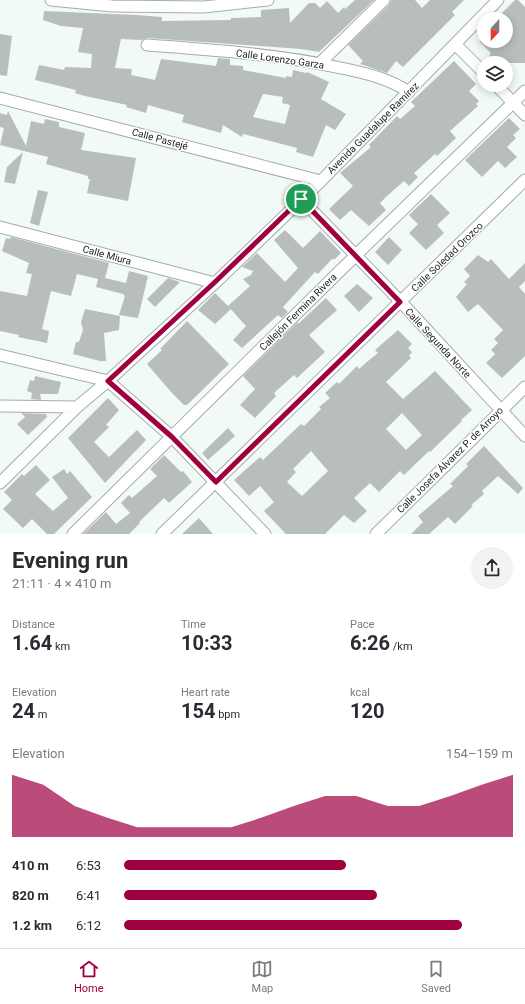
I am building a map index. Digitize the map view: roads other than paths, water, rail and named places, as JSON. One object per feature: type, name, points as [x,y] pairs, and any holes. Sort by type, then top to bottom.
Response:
[{"type":"street","points":[[51,0],[112,6],[196,7],[268,0]]},
{"type":"street","points":[[320,63],[384,0]]},
{"type":"street","name":"Avenida Guadalupe Ramírez","points":[[0,483],[76,407],[108,381],[321,181],[498,0]]},
{"type":"street","points":[[455,44],[477,66]]},
{"type":"street","name":"Calle Lorenzo Garza","points":[[147,45],[264,55],[320,63],[375,75],[397,84],[409,92]]},
{"type":"street","name":"Callejón Fermina Rivera","points":[[73,534],[525,91]]},
{"type":"street","points":[[503,92],[525,115]]},
{"type":"street","name":"Calle Pastejé","points":[[0,98],[321,181]]},
{"type":"street","name":"Calle Soledad Orozco","points":[[162,534],[525,180]]},
{"type":"street","name":"Calle Segunda Norte","points":[[301,199],[356,255],[525,436]]},
{"type":"street","name":"Calle Miura","points":[[0,227],[215,282]]},
{"type":"street","points":[[0,355],[108,381],[172,437],[265,534]]},
{"type":"street","name":"Calle Josefa Álvarez P. de Arroyo","points":[[376,534],[525,386]]},
{"type":"street","points":[[0,406],[76,407]]}]
